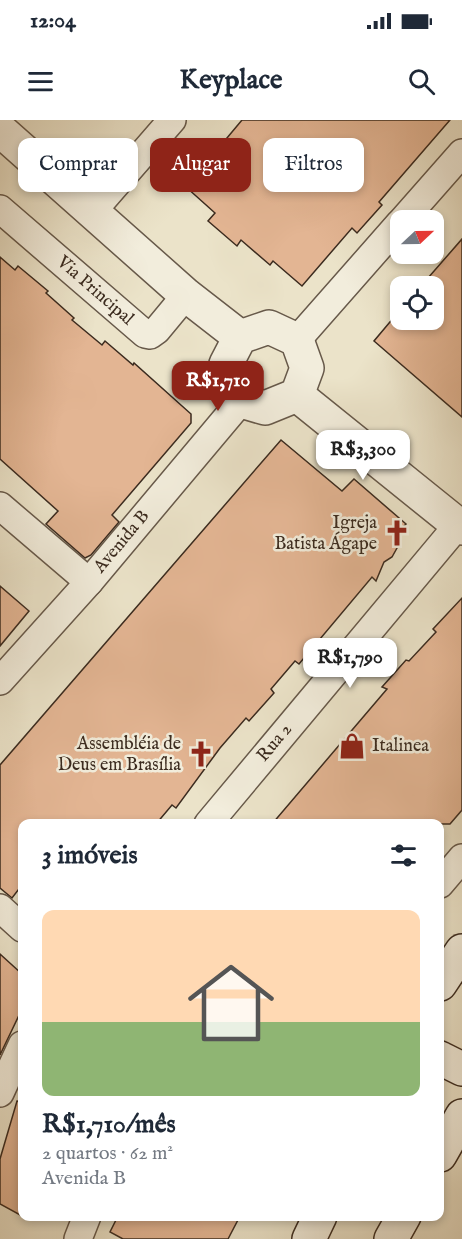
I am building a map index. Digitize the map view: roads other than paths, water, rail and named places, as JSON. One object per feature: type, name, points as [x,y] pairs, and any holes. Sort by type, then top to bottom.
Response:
[{"type":"street","points":[[92,212],[172,120]]},
{"type":"street","points":[[0,130],[186,296],[240,337]]},
{"type":"street","points":[[412,210],[462,153]]},
{"type":"street","name":"Via Principal","points":[[0,209],[145,334],[150,335],[157,330],[186,296]]},
{"type":"street","points":[[297,340],[390,235]]},
{"type":"street","points":[[269,327],[297,340],[307,368],[297,395],[266,408],[241,401],[235,393],[226,364],[240,337],[269,327]]},
{"type":"street","points":[[297,395],[460,527]]},
{"type":"street","name":"Avenida B","points":[[2,675],[89,582],[241,401]]},
{"type":"street","points":[[0,506],[89,582]]},
{"type":"street","name":"Rua 2","points":[[212,819],[460,527]]},
{"type":"street","points":[[444,879],[462,858]]},
{"type":"street","points":[[0,908],[18,924]]},
{"type":"street","points":[[444,978],[462,951]]},
{"type":"street","points":[[0,1093],[18,1054]]},
{"type":"street","points":[[444,1060],[462,1069]]},
{"type":"street","points":[[444,1148],[462,1116]]},
{"type":"street","points":[[78,1239],[85,1221]]},
{"type":"street","points":[[309,1239],[318,1221]]},
{"type":"street","points":[[391,1239],[401,1221]]},
{"type":"place","name":"Igreja Batista Ágape","points":[[397,533]]},
{"type":"place","name":"Italinea","points":[[352,746]]},
{"type":"place","name":"Assembléia de Deus em Brasília","points":[[201,754]]}]
